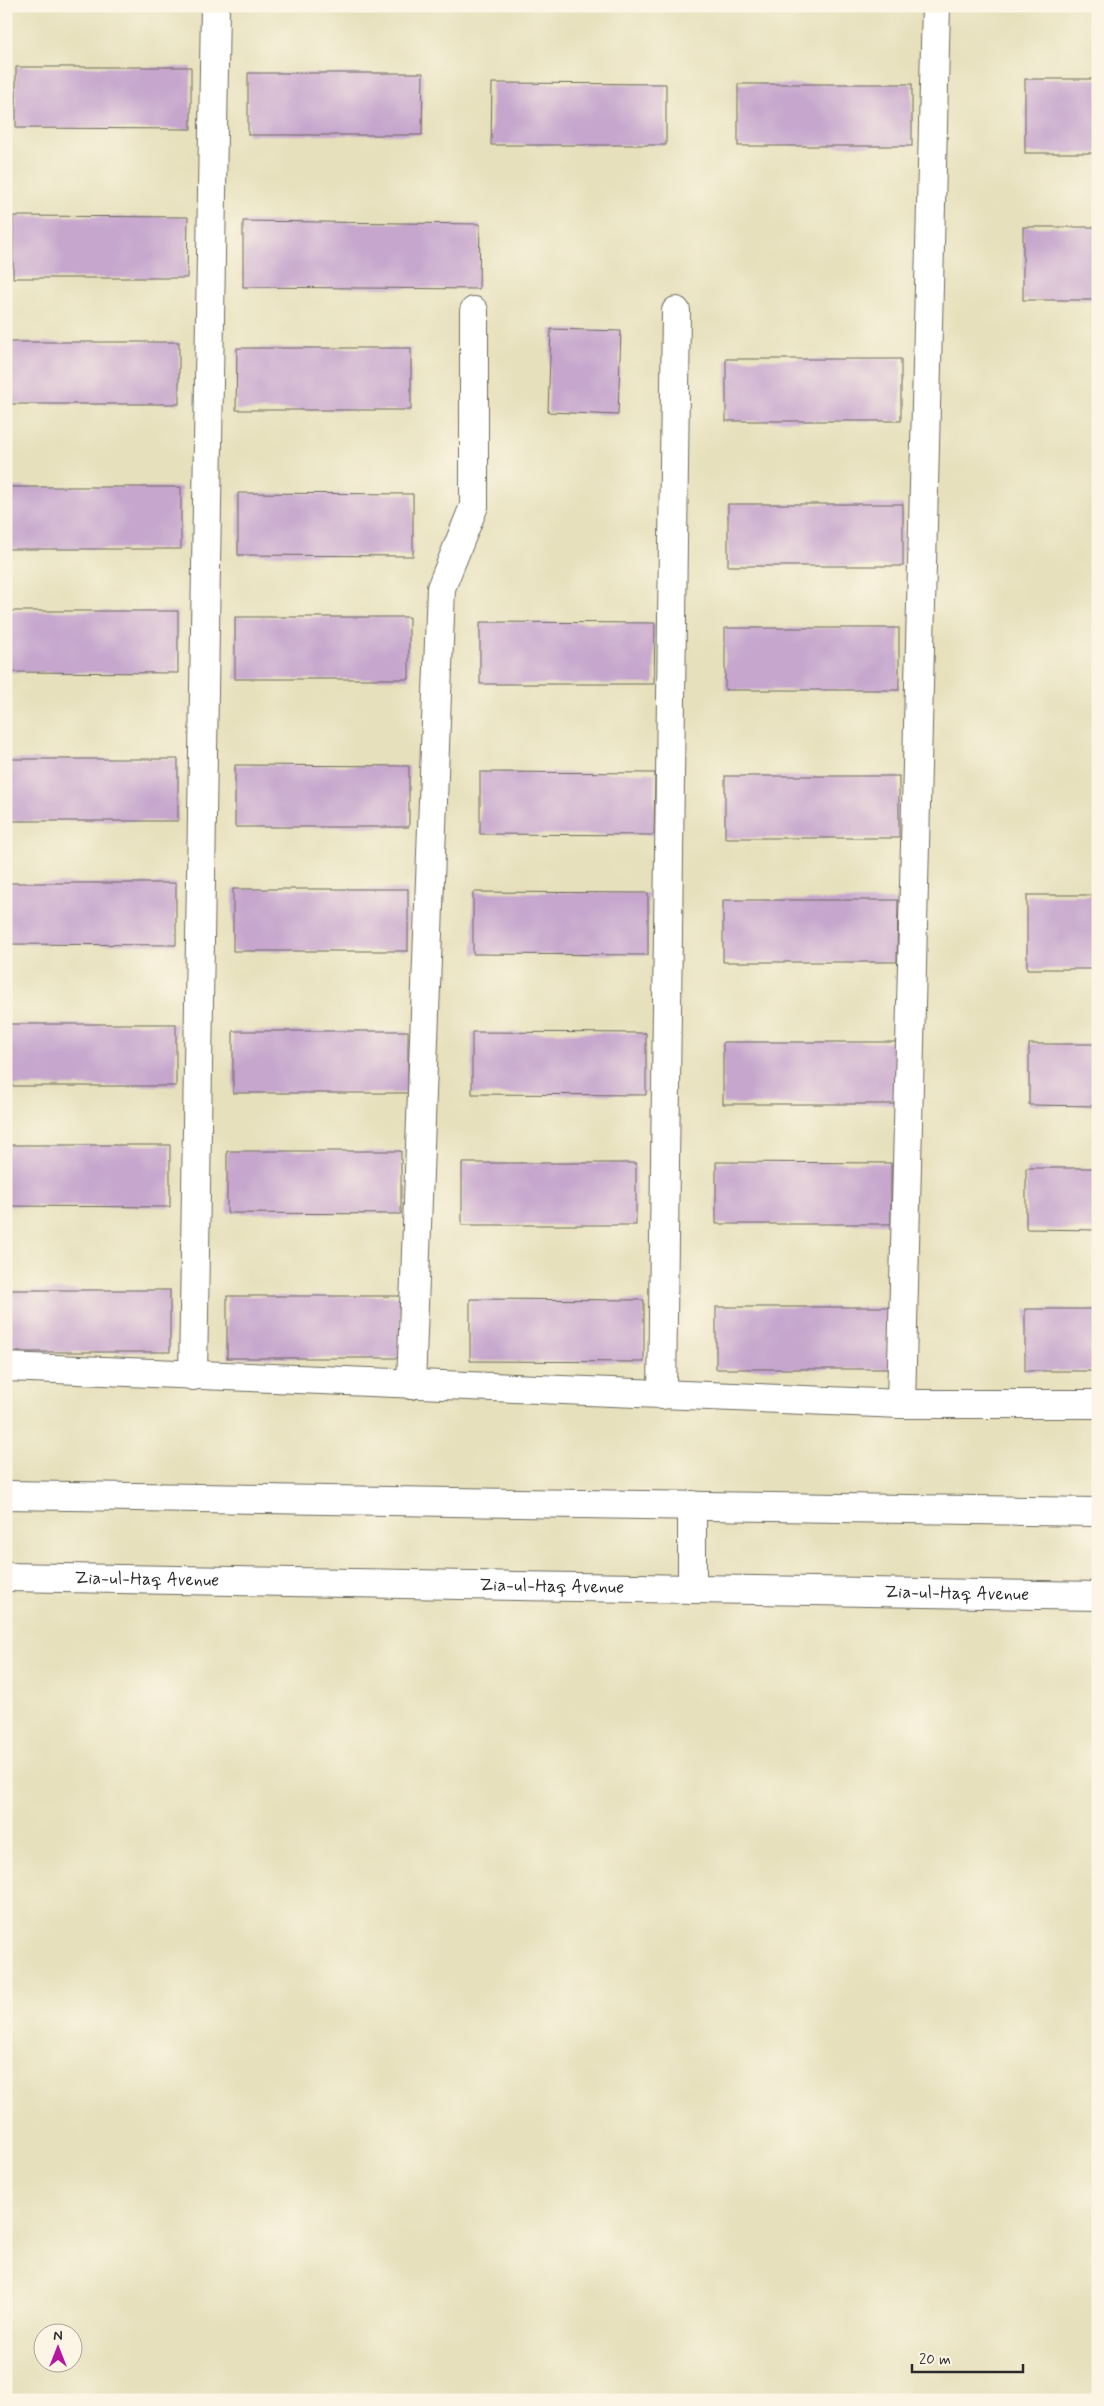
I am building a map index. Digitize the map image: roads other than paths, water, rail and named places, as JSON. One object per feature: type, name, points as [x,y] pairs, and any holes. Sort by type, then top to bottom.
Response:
[{"type":"street","points":[[193,1376],[215,6]]},
{"type":"street","points":[[901,1404],[936,6]]},
{"type":"street","points":[[411,1385],[441,588],[474,506],[474,311]]},
{"type":"street","points":[[662,1395],[676,311]]},
{"type":"street","points":[[6,1368],[901,1404],[1098,1404]]},
{"type":"street","points":[[6,1495],[1098,1512]]},
{"type":"street","points":[[692,1505],[692,1589]]},
{"type":"street","name":"Zia-ul-Haq Avenue","points":[[6,1577],[1098,1596]]}]
